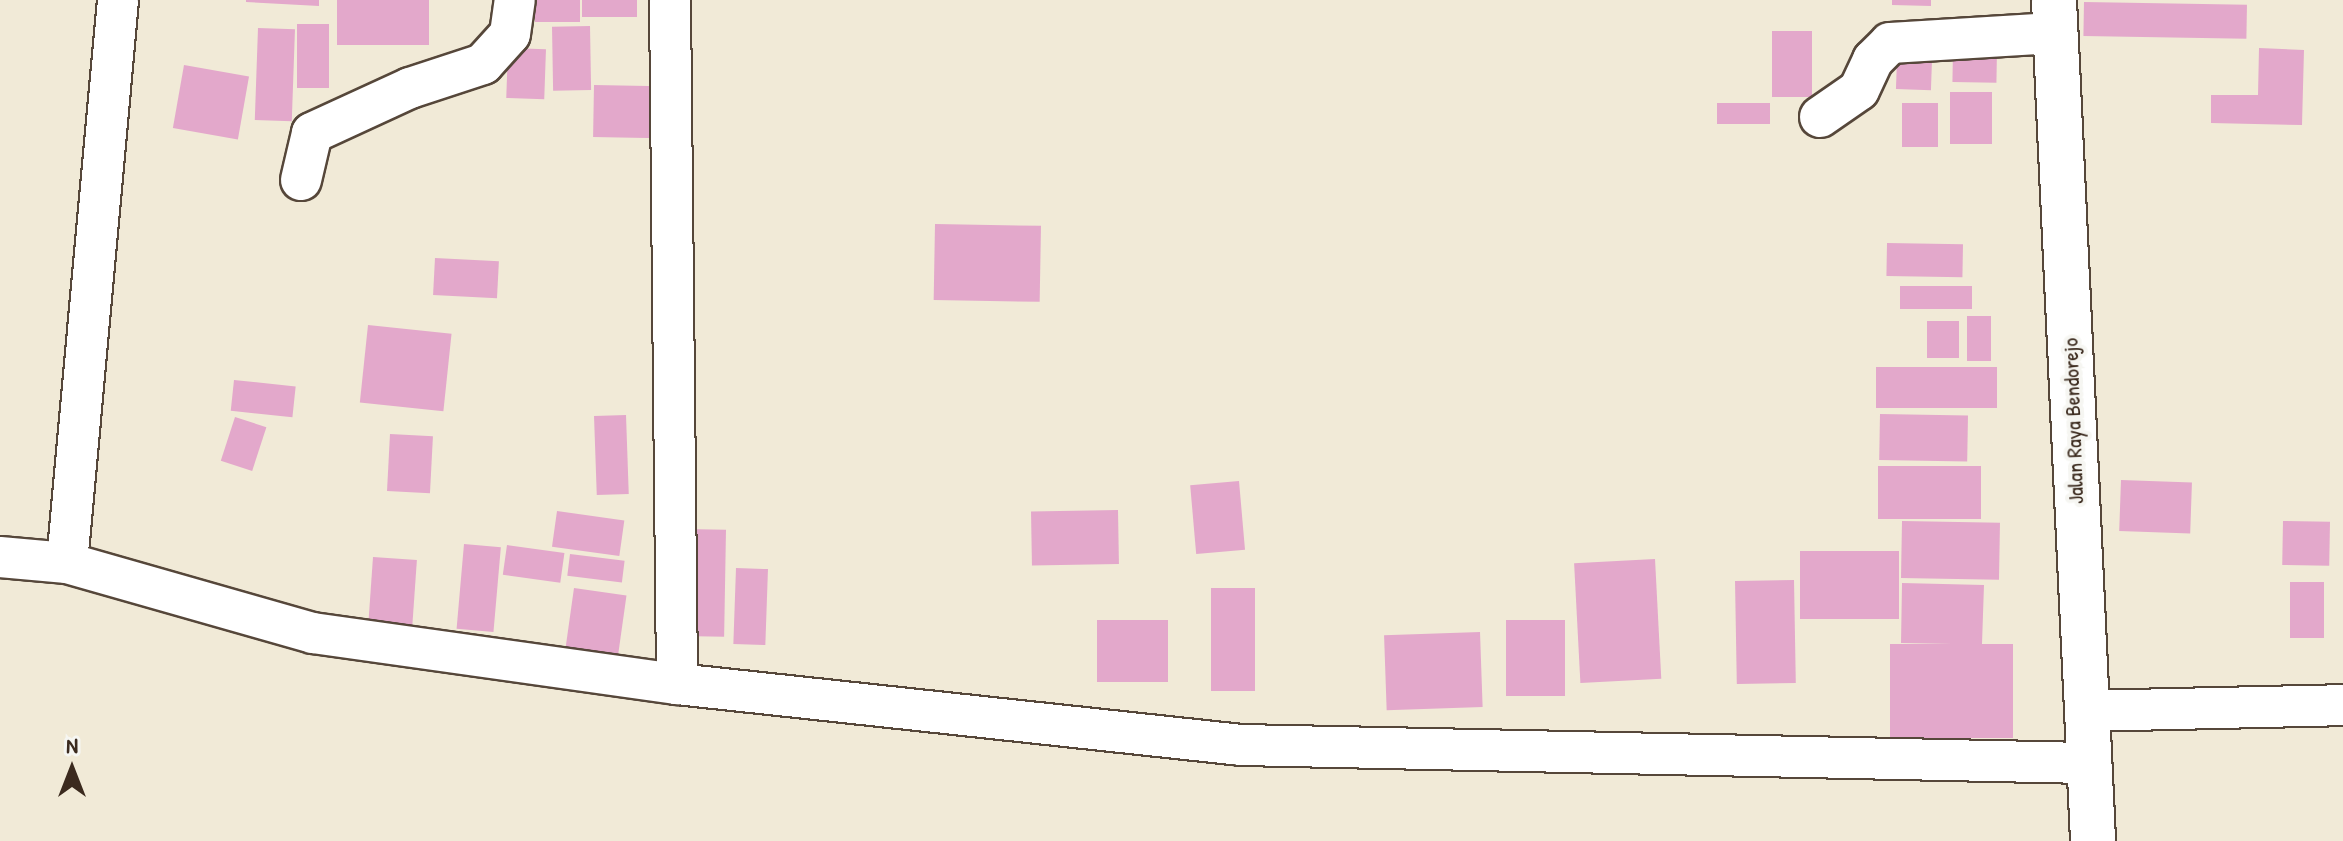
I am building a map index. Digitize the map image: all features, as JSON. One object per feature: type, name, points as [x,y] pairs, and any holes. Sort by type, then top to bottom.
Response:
[{"type":"main road","name":"Jalan Raya Bendorejo","points":[[2054,17],[2093,841]]},
{"type":"street","points":[[67,563],[118,0]]},
{"type":"street","points":[[301,180],[312,133],[410,88],[483,64],[510,34],[515,0]]},
{"type":"street","points":[[670,0],[677,684]]},
{"type":"street","points":[[1820,117],[1859,90],[1873,60],[1890,43],[2054,17]]},
{"type":"street","points":[[0,557],[67,563],[313,633],[677,684],[1241,745],[2088,763]]},
{"type":"street","points":[[2085,711],[2343,705]]},
{"type":"building","points":[[319,0],[319,6],[246,2]]},
{"type":"building","points":[[337,0],[429,0],[429,45],[337,45]]},
{"type":"building","points":[[535,0],[580,0],[580,22],[535,22]]},
{"type":"building","points":[[582,0],[637,0],[637,17],[582,17]]},
{"type":"building","points":[[1892,0],[1931,0],[1931,6],[1892,5]]},
{"type":"building","points":[[2084,2],[2247,5],[2246,39],[2083,36]]},
{"type":"building","points":[[297,24],[329,24],[329,88],[297,88]]},
{"type":"building","points":[[590,26],[591,90],[553,91],[552,27]]},
{"type":"building","points":[[258,28],[295,29],[292,121],[255,120]]},
{"type":"building","points":[[1772,31],[1812,31],[1812,97],[1772,97]]},
{"type":"building","points":[[508,48],[546,49],[544,99],[506,98]]},
{"type":"building","points":[[2259,48],[2304,50],[2302,125],[2211,123],[2211,95],[2258,95]]},
{"type":"building","points":[[1953,49],[1997,50],[1996,83],[1952,82]]},
{"type":"building","points":[[1897,59],[1932,60],[1931,90],[1896,89]]},
{"type":"building","points":[[184,65],[249,76],[238,139],[173,128]]},
{"type":"building","points":[[594,85],[661,86],[660,138],[593,137]]},
{"type":"building","points":[[1950,92],[1992,92],[1992,144],[1950,144]]},
{"type":"building","points":[[1717,103],[1770,103],[1770,124],[1717,124]]},
{"type":"building","points":[[1902,103],[1938,103],[1938,147],[1902,147]]},
{"type":"building","points":[[935,224],[1041,226],[1040,302],[934,300]]},
{"type":"building","points":[[1887,243],[1963,244],[1962,277],[1886,276]]},
{"type":"building","points":[[435,258],[499,261],[497,298],[433,295]]},
{"type":"building","points":[[1900,286],[1972,286],[1972,309],[1900,309]]},
{"type":"building","points":[[1967,316],[1991,316],[1991,361],[1967,361]]},
{"type":"building","points":[[1927,321],[1959,321],[1959,358],[1927,358]]},
{"type":"building","points":[[368,325],[452,334],[443,411],[360,403]]},
{"type":"building","points":[[1876,367],[1997,367],[1997,408],[1876,408]]},
{"type":"building","points":[[234,380],[296,386],[292,417],[231,411]]},
{"type":"building","points":[[1880,414],[1968,416],[1967,462],[1879,460]]},
{"type":"building","points":[[626,415],[629,494],[597,495],[594,416]]},
{"type":"building","points":[[235,417],[266,427],[252,471],[221,461]]},
{"type":"building","points":[[390,434],[433,436],[430,493],[387,491]]},
{"type":"building","points":[[1878,466],[1981,466],[1981,519],[1878,519]]},
{"type":"building","points":[[2121,480],[2192,482],[2190,533],[2119,531]]},
{"type":"building","points":[[1239,481],[1245,550],[1196,554],[1190,485]]},
{"type":"building","points":[[1118,510],[1119,564],[1032,566],[1031,512]]},
{"type":"building","points":[[557,511],[624,520],[619,556],[552,547]]},
{"type":"building","points":[[1902,521],[2000,523],[1999,580],[1901,578]]},
{"type":"building","points":[[2283,521],[2330,522],[2329,566],[2282,565]]},
{"type":"building","points":[[684,529],[726,530],[724,637],[682,636]]},
{"type":"building","points":[[464,544],[501,547],[493,632],[457,629]]},
{"type":"building","points":[[507,545],[564,553],[560,583],[503,575]]},
{"type":"building","points":[[1800,551],[1899,551],[1899,619],[1800,619]]},
{"type":"building","points":[[570,554],[625,561],[622,583],[567,576]]},
{"type":"building","points":[[373,557],[417,560],[412,628],[368,625]]},
{"type":"building","points":[[1655,559],[1661,679],[1580,683],[1574,563]]},
{"type":"building","points":[[736,568],[768,569],[765,645],[733,644]]},
{"type":"building","points":[[1794,580],[1796,683],[1737,684],[1735,581]]},
{"type":"building","points":[[2290,582],[2324,582],[2324,638],[2290,638]]},
{"type":"building","points":[[1902,583],[1984,585],[1982,644],[2013,644],[2013,738],[1890,738],[1890,644],[1952,644],[1901,643]]},
{"type":"building","points":[[574,588],[626,595],[617,662],[565,654]]},
{"type":"building","points":[[1211,588],[1255,588],[1255,691],[1211,691]]},
{"type":"building","points":[[1097,620],[1168,620],[1168,682],[1097,682]]},
{"type":"building","points":[[1506,620],[1565,620],[1565,696],[1506,696]]},
{"type":"building","points":[[1480,632],[1483,707],[1387,710],[1384,635]]}]
